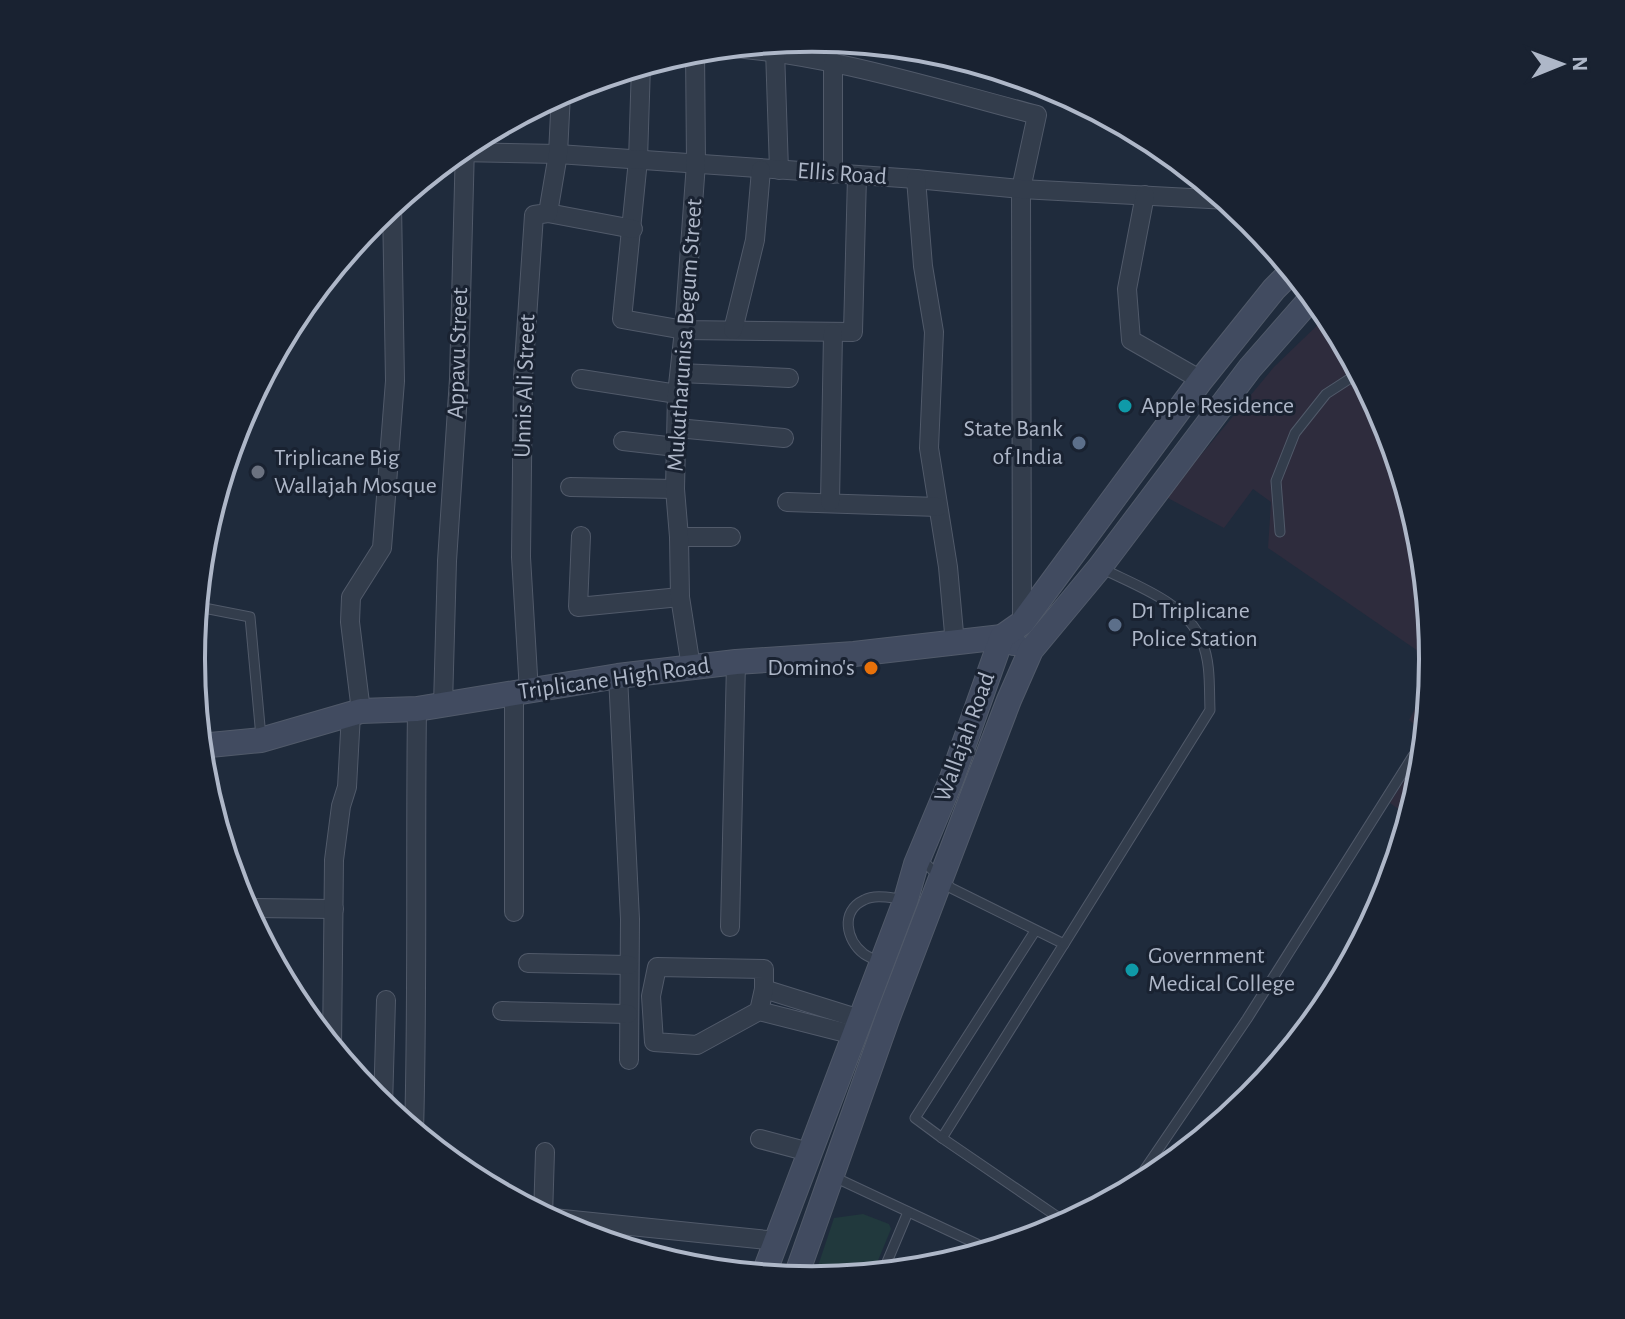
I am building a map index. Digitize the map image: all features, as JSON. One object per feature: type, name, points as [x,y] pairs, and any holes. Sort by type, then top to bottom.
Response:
[{"type":"main road","name":"Wallajah Road","points":[[767,1265],[906,899],[919,857],[1012,630],[1201,380],[1285,278]]},
{"type":"main road","name":"Wallajah Road","points":[[799,1267],[941,875],[1031,650],[1100,567],[1250,368],[1305,305]]},
{"type":"main road","name":"Triplicane High Road","points":[[211,745],[261,740],[356,712],[417,709],[691,667],[955,644],[1012,630]]},
{"type":"main road","points":[[1012,630],[1031,650]]},
{"type":"street","points":[[733,330],[770,170],[775,53]]},
{"type":"street","points":[[788,53],[1037,115],[1021,189],[1012,630]]},
{"type":"street","points":[[833,62],[833,174]]},
{"type":"street","name":"Mukutharunisa Begum Street","points":[[691,667],[680,597],[675,489],[677,394],[696,163],[695,64]]},
{"type":"street","points":[[641,77],[633,229],[622,319],[684,330],[853,332],[857,176]]},
{"type":"street","name":"Unnis Ali Street","points":[[521,692],[523,378],[534,215],[548,213],[558,154],[560,107]]},
{"type":"street","name":"Ellis Road","points":[[480,151],[696,163],[1021,189],[1208,199]]},
{"type":"street","name":"Appavu Street","points":[[443,705],[447,561],[459,379],[461,165]]},
{"type":"street","points":[[916,179],[923,266],[934,332],[929,448],[948,567],[955,644]]},
{"type":"street","points":[[1145,195],[1127,289],[1131,340],[1201,380]]},
{"type":"street","points":[[548,213],[633,229]]},
{"type":"street","points":[[332,1031],[334,860],[356,712],[351,597],[382,548],[395,381],[392,221]]},
{"type":"street","points":[[830,502],[833,333]]},
{"type":"street","points":[[680,373],[789,378]]},
{"type":"street","points":[[581,379],[677,394]]},
{"type":"street","points":[[623,441],[784,438]]},
{"type":"street","points":[[570,487],[675,489]]},
{"type":"street","points":[[787,502],[938,507]]},
{"type":"street","points":[[581,536],[578,607],[680,597]]},
{"type":"street","points":[[679,537],[731,537]]},
{"type":"street","points":[[730,927],[736,662]]},
{"type":"street","points":[[618,676],[630,919],[629,1060]]},
{"type":"street","points":[[514,912],[521,692]]},
{"type":"street","points":[[414,1118],[417,709]]},
{"type":"street","points":[[259,910],[334,909]]},
{"type":"street","points":[[528,963],[629,965]]},
{"type":"street","points":[[759,1011],[764,969],[657,967],[651,996],[654,1042],[697,1045],[759,1011],[857,1027]]},
{"type":"street","points":[[764,989],[857,1027]]},
{"type":"street","points":[[383,1089],[386,1000]]},
{"type":"street","points":[[502,1011],[628,1014]]},
{"type":"street","points":[[760,1139],[809,1152]]},
{"type":"street","points":[[543,1204],[545,1152]]},
{"type":"street","points":[[606,1231],[777,1241]]},
{"type":"lane","points":[[1274,289],[1280,272]]},
{"type":"lane","points":[[1280,532],[1276,481],[1295,433],[1326,394],[1350,378]]},
{"type":"lane","points":[[942,1138],[1210,710],[1209,673],[1202,641],[1185,616],[1164,600],[1100,567]]},
{"type":"lane","points":[[207,609],[250,617],[261,740]]},
{"type":"lane","points":[[1146,1167],[1247,1019],[1412,758]]},
{"type":"lane","points":[[919,857],[951,888],[1064,944]]},
{"type":"lane","points":[[881,964],[863,953],[851,939],[847,924],[851,911],[862,900],[873,897],[906,899]]},
{"type":"lane","points":[[1035,931],[915,1118],[1056,1216]]},
{"type":"lane","points":[[832,1175],[977,1244]]},
{"type":"lane","points":[[887,1263],[908,1212]]},
{"type":"shaded area","points":[[1319,324],[1357,391],[1388,464],[1399,502],[1415,580],[1420,652],[1268,548],[1271,502],[1253,489],[1224,528],[1166,497],[1274,367]]},
{"type":"shaded area","points":[[1419,702],[1416,726],[1409,720]]},
{"type":"shaded area","points":[[1409,773],[1400,810],[1390,803]]},
{"type":"green space","points":[[863,1214],[889,1224],[891,1229],[877,1264],[818,1267],[834,1218]]},
{"type":"place","name":"Apple Residence","points":[[1125,406]]},
{"type":"place","name":"State Bank of India","points":[[1079,443]]},
{"type":"place","name":"Triplicane Big Wallajah Mosque","points":[[258,472]]},
{"type":"place","name":"D1 Triplicane Police Station","points":[[1115,625]]},
{"type":"place","name":"Domino's","points":[[871,668]]},
{"type":"place","name":"Government Medical College","points":[[1132,970]]}]
